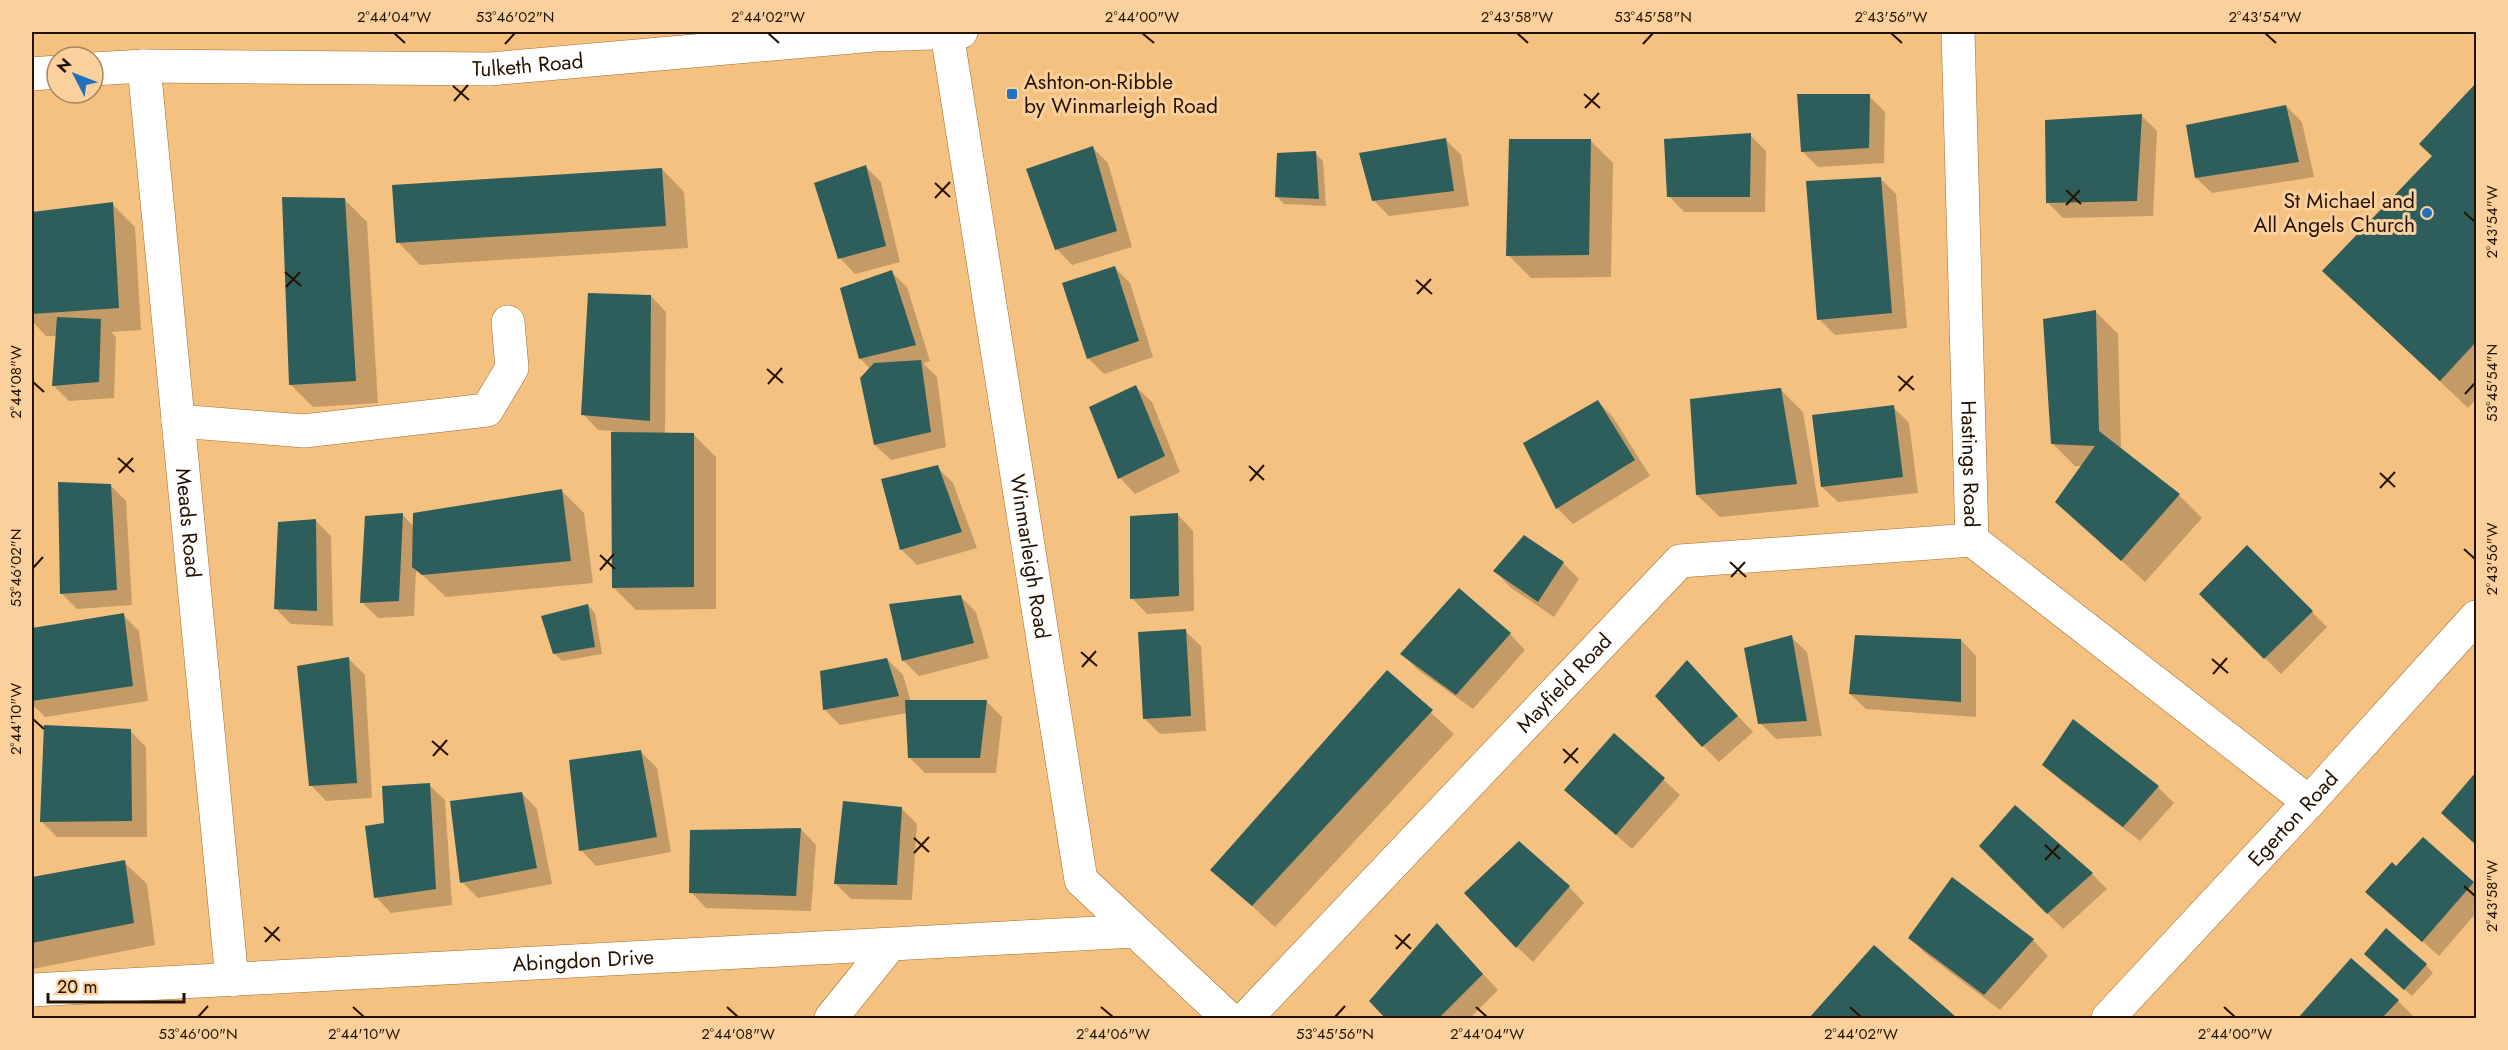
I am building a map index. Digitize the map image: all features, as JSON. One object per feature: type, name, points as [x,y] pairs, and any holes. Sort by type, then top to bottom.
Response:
[{"type":"street","name":"Tulketh Road","points":[[105,68],[144,66],[490,69],[874,33],[954,32]]},
{"type":"street","name":"Winmarleigh Road","points":[[954,32],[1081,880],[1228,1018]]},
{"type":"street","name":"Hastings Road","points":[[1958,32],[1972,540],[2309,802]]},
{"type":"street","name":"Meads Road","points":[[144,66],[232,980]]},
{"type":"street","points":[[178,421],[304,432],[487,410],[513,368],[508,322]]},
{"type":"street","name":"Mayfield Road","points":[[1246,1018],[1680,561],[1972,540]]},
{"type":"street","name":"Egerton Road","points":[[2108,1018],[2309,802],[2476,617]]},
{"type":"street","name":"Abingdon Drive","points":[[32,990],[1136,932]]},
{"type":"street","points":[[831,1018],[890,945]]},
{"type":"building","name":"St Michael and All Angels Church","points":[[2476,83],[2476,342],[2440,381],[2322,271],[2432,156],[2419,144]]},
{"type":"building","points":[[1797,94],[1870,94],[1869,148],[1801,152]]},
{"type":"building","points":[[2286,105],[2299,162],[2195,178],[2186,125]]},
{"type":"building","points":[[2142,114],[2137,201],[2046,203],[2045,120]]},
{"type":"building","points":[[1751,133],[1750,197],[1667,197],[1664,139]]},
{"type":"building","points":[[1446,138],[1454,191],[1372,201],[1359,153]]},
{"type":"building","points":[[1509,139],[1591,139],[1589,255],[1506,256]]},
{"type":"building","points":[[1093,146],[1117,231],[1055,250],[1026,169]]},
{"type":"building","points":[[1316,151],[1319,199],[1275,197],[1277,153]]},
{"type":"building","points":[[866,165],[886,246],[838,259],[814,183]]},
{"type":"building","points":[[662,168],[666,226],[396,243],[392,185]]},
{"type":"building","points":[[1881,177],[1892,313],[1817,320],[1806,181]]},
{"type":"building","points":[[282,197],[345,198],[356,381],[289,385]]},
{"type":"building","points":[[113,202],[119,308],[32,314],[32,212]]},
{"type":"building","points":[[1115,266],[1139,341],[1087,359],[1062,283]]},
{"type":"building","points":[[892,270],[916,345],[859,359],[840,288]]},
{"type":"building","points":[[588,293],[651,295],[650,421],[581,415]]},
{"type":"building","points":[[2096,310],[2099,431],[2180,494],[2121,561],[2055,502],[2095,446],[2051,444],[2043,319]]},
{"type":"building","points":[[57,317],[101,319],[99,382],[52,386]]},
{"type":"building","points":[[921,360],[931,432],[874,445],[860,378],[874,363]]},
{"type":"building","points":[[1136,385],[1165,456],[1118,479],[1089,407]]},
{"type":"building","points":[[1781,388],[1797,484],[1696,495],[1690,399]]},
{"type":"building","points":[[1598,400],[1635,460],[1556,509],[1523,443]]},
{"type":"building","points":[[1894,405],[1903,477],[1821,487],[1812,415]]},
{"type":"building","points":[[611,432],[694,433],[694,587],[612,588]]},
{"type":"building","points":[[938,465],[962,532],[900,550],[881,479]]},
{"type":"building","points":[[58,482],[111,484],[117,590],[60,594]]},
{"type":"building","points":[[562,489],[571,561],[422,575],[412,567],[413,513]]},
{"type":"building","points":[[403,513],[399,601],[360,603],[365,516]]},
{"type":"building","points":[[1178,513],[1179,596],[1130,599],[1130,516]]},
{"type":"building","points":[[316,519],[317,611],[274,609],[278,522]]},
{"type":"building","points":[[1524,535],[1564,562],[1538,602],[1493,571]]},
{"type":"building","points":[[2247,545],[2313,611],[2264,659],[2199,594]]},
{"type":"building","points":[[1459,588],[1511,633],[1456,695],[1400,654]]},
{"type":"building","points":[[961,595],[974,643],[902,661],[889,604]]},
{"type":"building","points":[[588,604],[595,647],[553,654],[541,616]]},
{"type":"building","points":[[124,613],[133,686],[32,701],[32,628]]},
{"type":"building","points":[[1186,629],[1191,716],[1143,719],[1138,632]]},
{"type":"building","points":[[1792,635],[1807,721],[1758,724],[1744,648]]},
{"type":"building","points":[[1855,635],[1961,639],[1961,702],[1849,694]]},
{"type":"building","points":[[349,657],[357,783],[309,786],[297,666]]},
{"type":"building","points":[[887,658],[899,696],[823,710],[820,671]]},
{"type":"building","points":[[1687,660],[1738,716],[1702,747],[1655,696]]},
{"type":"building","points":[[1387,670],[1433,710],[1252,906],[1210,870]]},
{"type":"building","points":[[905,700],[987,700],[980,758],[908,758]]},
{"type":"building","points":[[2073,719],[2159,786],[2123,827],[2042,765]]},
{"type":"building","points":[[44,725],[131,729],[132,821],[40,822]]},
{"type":"building","points":[[1614,733],[1665,778],[1616,835],[1564,790]]},
{"type":"building","points":[[641,750],[657,837],[579,851],[569,760]]},
{"type":"building","points":[[2476,772],[2476,845],[2441,813]]},
{"type":"building","points":[[430,783],[436,889],[374,898],[365,826],[384,823],[382,786]]},
{"type":"building","points":[[522,792],[537,868],[460,883],[450,801]]},
{"type":"building","points":[[843,801],[902,807],[897,885],[834,884]]},
{"type":"building","points":[[2015,805],[2093,873],[2047,914],[1979,846]]},
{"type":"building","points":[[801,828],[796,896],[689,893],[690,830]]},
{"type":"building","points":[[2423,837],[2474,882],[2422,942],[2365,892],[2392,862],[2396,866]]},
{"type":"building","points":[[1519,841],[1570,886],[1516,948],[1464,893]]},
{"type":"building","points":[[125,860],[134,923],[32,943],[32,877]]},
{"type":"building","points":[[1952,877],[2034,939],[1984,995],[1908,938]]},
{"type":"building","points":[[1437,923],[1483,974],[1439,1018],[1385,1018],[1369,1001]]},
{"type":"building","points":[[2386,928],[2427,964],[2404,990],[2364,954]]},
{"type":"building","points":[[1874,945],[1956,1017],[1809,1018]]},
{"type":"building","points":[[2351,958],[2399,1000],[2382,1018],[2298,1018]]},
{"type":"place","name":"Ashton-on-Ribble by Winmarleigh Road","points":[[1012,94]]},
{"type":"place","name":"St Michael and All Angels Church","points":[[2427,213]]}]
